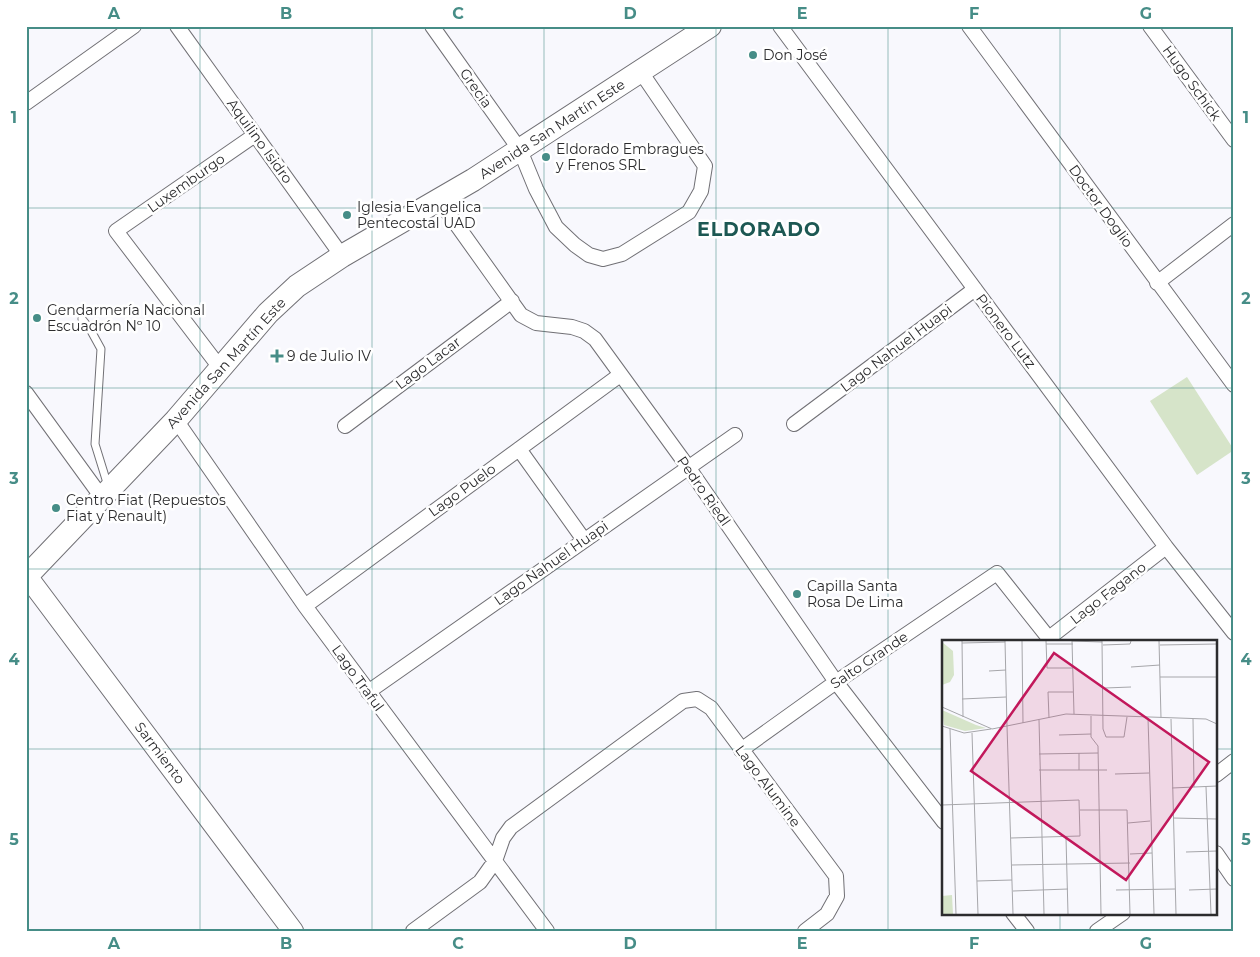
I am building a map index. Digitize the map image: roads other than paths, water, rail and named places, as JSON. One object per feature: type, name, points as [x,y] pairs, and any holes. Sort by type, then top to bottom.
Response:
[{"type":"main road","name":"Avenida San Martín Este","points":[[26,576],[106,495],[176,420],[268,313],[291,292],[342,256],[439,200],[520,150],[710,26]]},
{"type":"main road","name":"Sarmiento","points":[[26,576],[293,931]]},
{"type":"street","points":[[26,103],[134,26]]},
{"type":"street","name":"Aquilino Isidro","points":[[177,26],[342,256]]},
{"type":"street","name":"Grecia","points":[[432,26],[520,150]]},
{"type":"street","name":"Pionero Lutz","points":[[780,26],[1166,547],[1234,633]]},
{"type":"street","name":"Doctor Doglio","points":[[969,26],[1234,385]]},
{"type":"street","name":"Hugo Schick","points":[[1150,26],[1234,140]]},
{"type":"street","points":[[520,150],[536,189],[556,227],[589,255],[604,259],[622,254],[689,212],[701,191],[705,166],[641,72]]},
{"type":"street","name":"Luxemburgo","points":[[221,369],[116,231],[255,135]]},
{"type":"street","name":"Pedro Riedl","points":[[439,200],[521,315],[536,324],[572,327],[584,331],[594,339],[688,467],[836,682],[942,819]]},
{"type":"street","points":[[1157,283],[1234,224]]},
{"type":"street","name":"Lago Nahuel Huapi","points":[[794,424],[975,290]]},
{"type":"street","name":"Lago Lacar","points":[[345,426],[512,301]]},
{"type":"street","name":"Lago Puelo","points":[[304,606],[620,374]]},
{"type":"street","points":[[26,393],[106,495]]},
{"type":"street","name":"Lago Traful","points":[[176,420],[304,606],[547,931]]},
{"type":"street","name":"Lago Nahuel Huapi","points":[[368,692],[735,435]]},
{"type":"street","points":[[519,449],[584,540]]},
{"type":"street","name":"Lago Fagano","points":[[1050,639],[1166,547]]},
{"type":"street","name":"Salto Grande","points":[[742,750],[836,682],[997,572],[1050,639]]},
{"type":"street","name":"Lago Alumine","points":[[495,861],[503,838],[511,827],[683,701],[697,700],[711,708],[836,876],[837,896],[827,914],[805,931]]},
{"type":"street","points":[[1218,773],[1234,761]]},
{"type":"street","points":[[1218,856],[1234,879]]},
{"type":"street","points":[[413,931],[480,882],[495,861]]},
{"type":"street","points":[[1014,914],[1026,931]]},
{"type":"street","points":[[1097,931],[1122,914]]},
{"type":"lane","points":[[82,319],[101,349],[95,444],[106,495]]},
{"type":"place","name":"Don José","points":[[753,55]]},
{"type":"place","name":"Eldorado Embragues y Frenos SRL","points":[[546,157]]},
{"type":"place","name":"Iglesia Evangelica Pentecostal UAD","points":[[347,215]]},
{"type":"place","name":"Gendarmería Nacional Escuadrón Nº 10","points":[[37,318]]},
{"type":"place","name":"9 de Julio IV","points":[[277,356]]},
{"type":"place","name":"Centro Fiat (Repuestos Fiat y Renault)","points":[[56,508]]},
{"type":"place","name":"Capilla Santa Rosa De Lima","points":[[797,594]]},
{"type":"district","name":"ELDORADO","points":[[759,229]]}]
